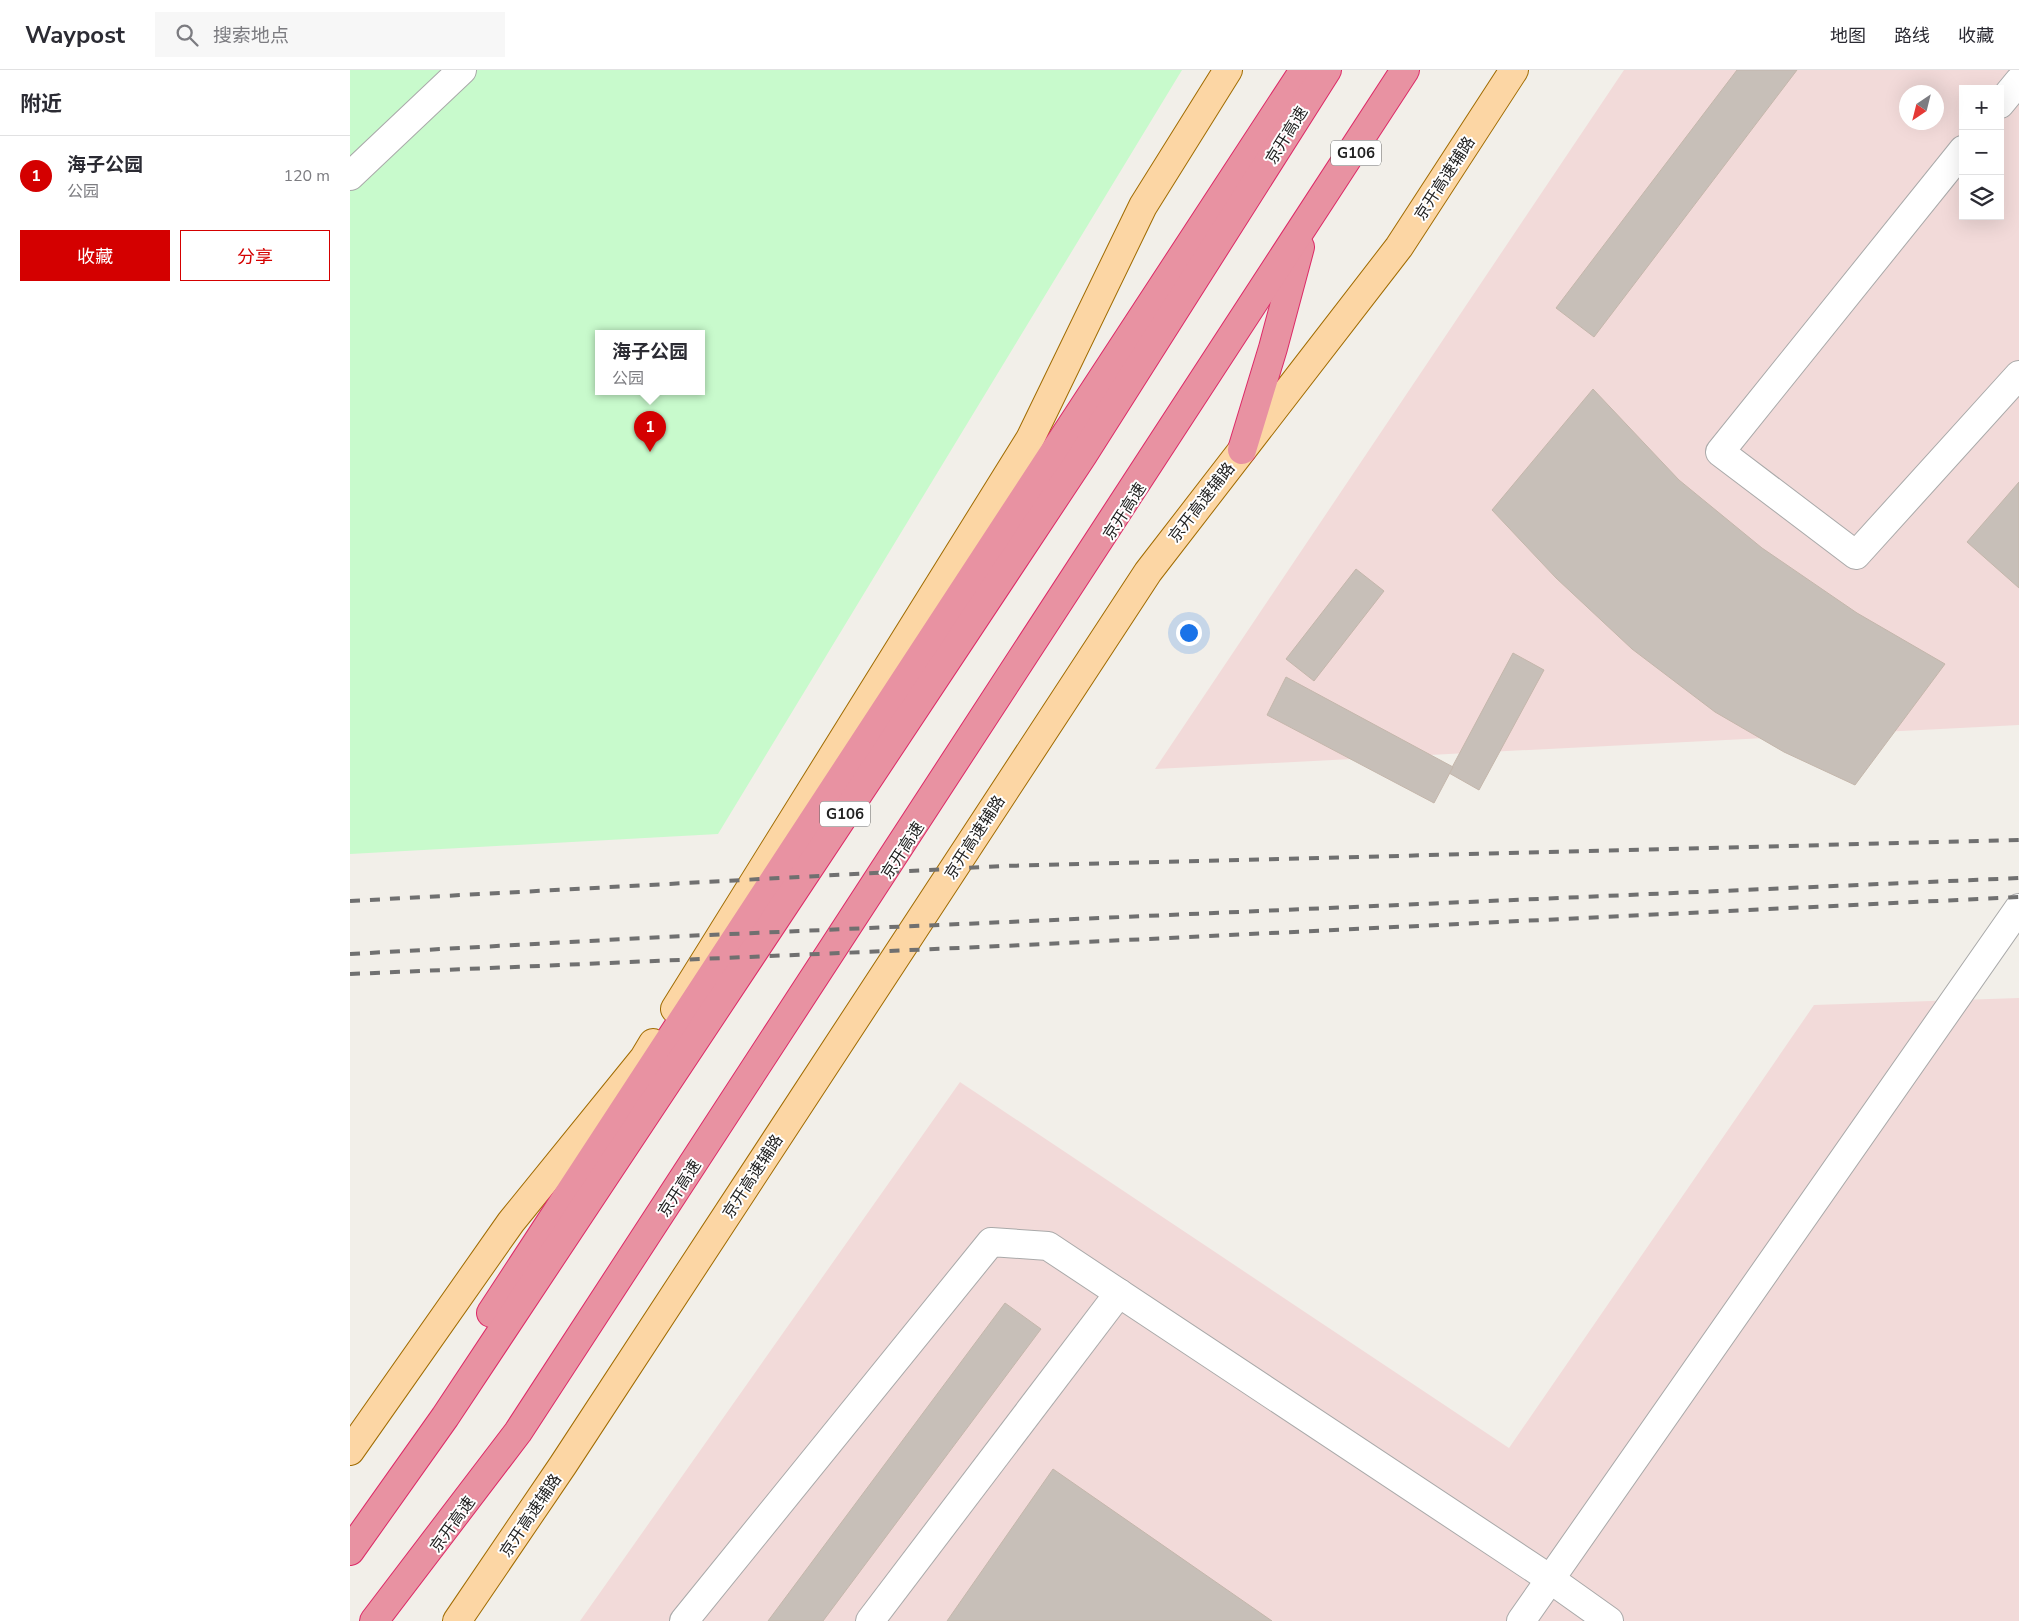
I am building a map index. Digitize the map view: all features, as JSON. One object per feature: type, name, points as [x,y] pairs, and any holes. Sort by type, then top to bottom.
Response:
[{"type":"highway","points":[[350,1529],[1304,70]]},
{"type":"highway","name":"京开高速","points":[[350,1551],[445,1417],[1083,454],[1327,70]]},
{"type":"highway","points":[[374,1621],[521,1428],[1407,70]]},
{"type":"highway","name":"京开高速","points":[[382,1621],[521,1428],[1134,497],[1407,70]]},
{"type":"highway","points":[[1242,450],[1273,348],[1302,235]]},
{"type":"main road","points":[[350,1451],[511,1222],[644,1058],[1030,439],[1143,206],[1228,70]]},
{"type":"main road","name":"京开高速辅路","points":[[457,1621],[569,1457],[1148,572],[1399,247],[1514,70]]},
{"type":"street","points":[[350,176],[462,70]]},
{"type":"street","points":[[2004,99],[2019,81]]},
{"type":"street","points":[[1959,155],[1720,452],[1856,555],[2019,375]]},
{"type":"street","points":[[1521,1621],[2019,908]]},
{"type":"street","points":[[684,1621],[991,1242],[1048,1246],[1550,1579],[1609,1621]]},
{"type":"street","points":[[870,1621],[1119,1293]]},
{"type":"shaded area","points":[[1624,70],[2019,70],[2019,725],[1155,769]]},
{"type":"shaded area","points":[[2019,998],[2019,1621],[580,1621],[960,1082],[1509,1448],[1814,1005]]},
{"type":"green space","points":[[350,70],[1182,70],[718,834],[350,854]]},
{"type":"building","points":[[1737,70],[1797,70],[1594,337],[1556,308]]},
{"type":"building","points":[[1593,389],[1679,480],[1762,548],[1857,613],[1945,664],[1855,785],[1784,752],[1715,712],[1632,649],[1556,578],[1492,510]]},
{"type":"building","points":[[2019,482],[2019,588],[1967,542]]},
{"type":"building","points":[[1356,569],[1384,591],[1314,681],[1286,659]]},
{"type":"building","points":[[1513,653],[1544,670],[1479,790],[1449,773]]},
{"type":"building","points":[[1286,677],[1453,767],[1434,803],[1267,715]]},
{"type":"building","points":[[1005,1303],[1041,1329],[823,1621],[768,1621]]},
{"type":"building","points":[[1053,1469],[1272,1621],[947,1621]]},
{"type":"railway","points":[[350,901],[1004,866],[2019,840]]},
{"type":"railway","points":[[350,954],[662,937],[2019,878]]},
{"type":"railway","points":[[350,974],[981,947],[2019,897]]},
{"type":"place","name":"海子公园","points":[[650,452]]}]
